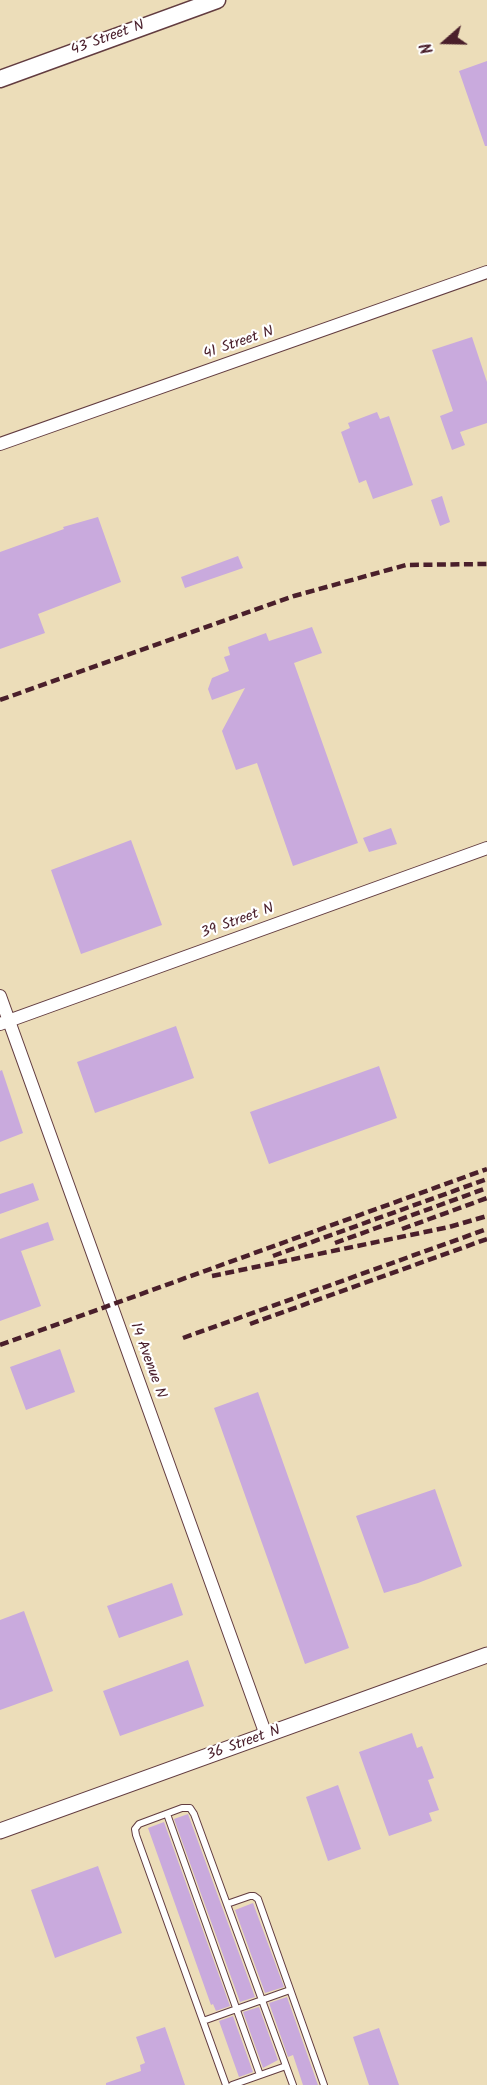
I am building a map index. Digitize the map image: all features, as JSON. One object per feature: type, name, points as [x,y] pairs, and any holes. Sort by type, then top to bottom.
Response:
[{"type":"main road","name":"43 Street N","points":[[0,79],[217,0]]},
{"type":"street","name":"41 Street N","points":[[0,444],[487,272]]},
{"type":"street","name":"39 Street N","points":[[4,1023],[487,848]]},
{"type":"street","name":"14 Avenue N","points":[[0,996],[4,1023],[266,1736]]},
{"type":"street","name":"36 Street N","points":[[0,1831],[487,1655]]},
{"type":"lane","points":[[226,2085],[135,1829],[139,1824],[182,1808],[190,1808],[194,1814],[293,2085]]},
{"type":"lane","points":[[167,1814],[260,2075]]},
{"type":"lane","points":[[227,1904],[250,1896],[258,1899],[324,2085]]},
{"type":"lane","points":[[203,2021],[290,1990]]},
{"type":"lane","points":[[232,2085],[286,2066]]},
{"type":"building","points":[[487,61],[487,146],[485,146],[459,71]]},
{"type":"building","points":[[472,337],[487,382],[487,423],[460,432],[465,445],[452,450],[440,416],[453,411],[432,350]]},
{"type":"building","points":[[377,412],[380,419],[389,416],[413,485],[373,499],[366,480],[359,483],[341,432],[350,428],[348,423]]},
{"type":"building","points":[[442,496],[450,522],[440,526],[431,500]]},
{"type":"building","points":[[98,517],[121,582],[38,614],[45,633],[0,649],[0,552],[64,529],[63,527]]},
{"type":"building","points":[[238,556],[243,568],[185,588],[181,577]]},
{"type":"building","points":[[312,627],[322,653],[294,663],[358,843],[293,866],[257,763],[236,770],[222,731],[245,688],[212,700],[208,689],[212,678],[229,671],[224,657],[230,655],[228,647],[266,633],[269,641]]},
{"type":"building","points":[[391,828],[397,844],[369,852],[363,838]]},
{"type":"building","points":[[131,840],[162,925],[81,954],[51,870]]},
{"type":"building","points":[[176,1026],[194,1078],[95,1113],[77,1062]]},
{"type":"building","points":[[379,1066],[397,1118],[269,1164],[250,1112]]},
{"type":"building","points":[[2,1070],[23,1133],[0,1142],[0,1071]]},
{"type":"building","points":[[33,1183],[39,1200],[0,1214],[0,1194]]},
{"type":"building","points":[[48,1222],[54,1240],[21,1251],[41,1306],[0,1321],[0,1239]]},
{"type":"building","points":[[60,1349],[75,1392],[26,1410],[10,1367]]},
{"type":"building","points":[[258,1392],[349,1648],[305,1664],[214,1408]]},
{"type":"building","points":[[435,1489],[462,1566],[384,1593],[356,1516]]},
{"type":"building","points":[[172,1583],[183,1615],[119,1638],[107,1606]]},
{"type":"building","points":[[24,1611],[53,1691],[0,1710],[0,1620]]},
{"type":"building","points":[[188,1660],[204,1706],[120,1736],[103,1691]]},
{"type":"building","points":[[412,1733],[417,1748],[422,1746],[434,1778],[428,1780],[439,1810],[429,1813],[432,1821],[389,1836],[359,1752]]},
{"type":"building","points":[[338,1785],[361,1849],[328,1861],[306,1797]]},
{"type":"building","points":[[188,1814],[255,1997],[240,2002],[174,1819]]},
{"type":"building","points":[[164,1822],[230,2006],[216,2011],[213,2004],[211,2005],[148,1828]]},
{"type":"building","points":[[98,1866],[122,1933],[55,1958],[31,1890]]},
{"type":"building","points":[[253,1903],[284,1987],[265,1993],[235,1910]]},
{"type":"building","points":[[287,1997],[318,2085],[303,2085],[293,2055],[288,2057],[269,2003]]},
{"type":"building","points":[[259,2007],[278,2060],[263,2068],[243,2012]]},
{"type":"building","points":[[233,2016],[253,2072],[239,2077],[219,2021]]},
{"type":"building","points":[[165,2027],[185,2085],[106,2085],[106,2083],[141,2071],[140,2065],[145,2063],[136,2037]]},
{"type":"building","points":[[379,2028],[399,2085],[369,2085],[353,2037]]},
{"type":"railway","points":[[0,700],[294,596],[406,565],[487,564]]},
{"type":"railway","points":[[0,1345],[487,1169]]},
{"type":"railway","points":[[273,1256],[487,1179]]},
{"type":"railway","points":[[335,1243],[487,1188]]},
{"type":"railway","points":[[402,1229],[487,1198]]},
{"type":"railway","points":[[212,1276],[449,1227],[487,1216]]},
{"type":"railway","points":[[183,1338],[487,1229]]},
{"type":"railway","points":[[250,1324],[487,1239]]}]
